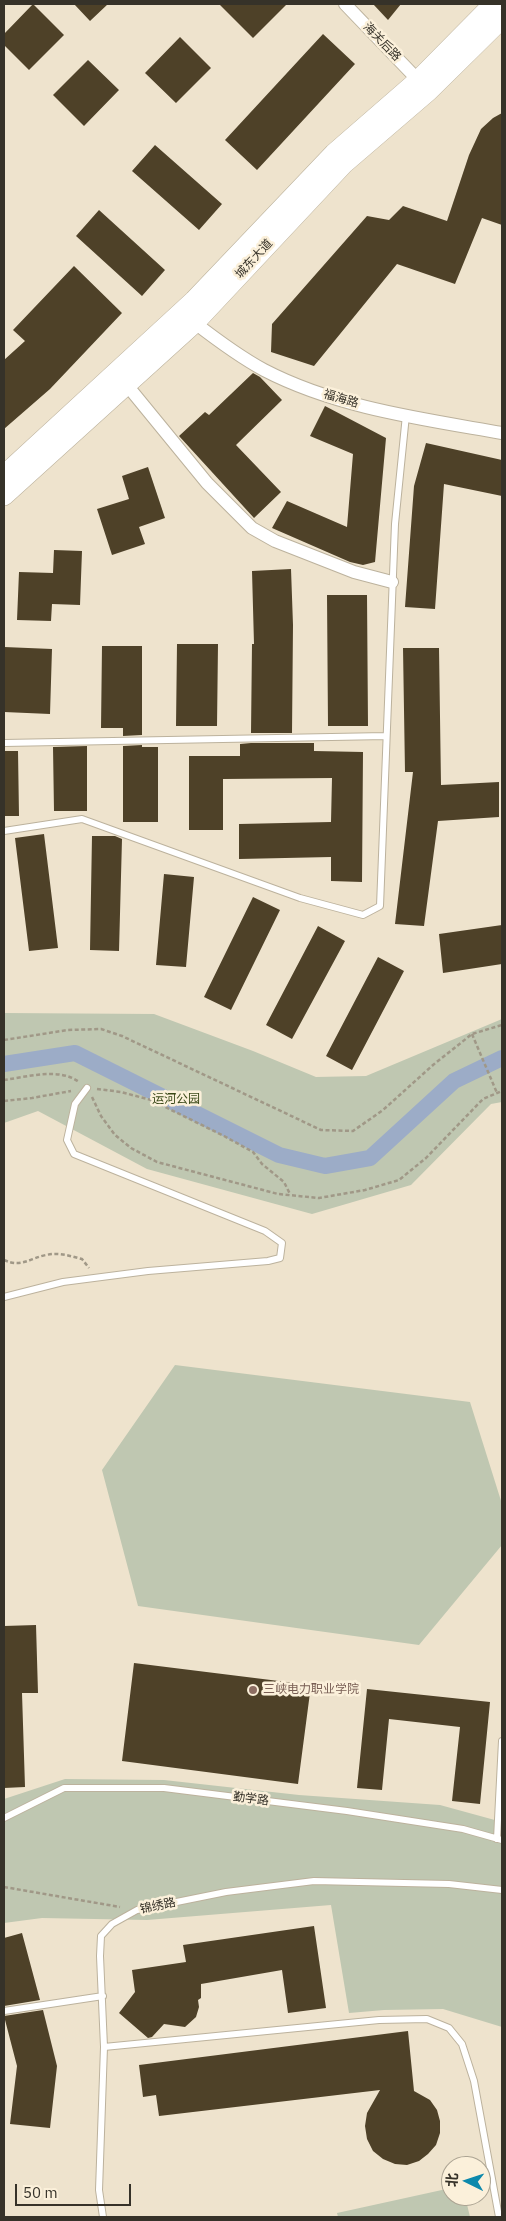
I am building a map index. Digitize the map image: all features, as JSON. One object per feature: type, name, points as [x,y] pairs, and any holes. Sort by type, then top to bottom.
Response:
[{"type":"main road","name":"城东大道","points":[[4,475],[194,300],[334,153],[418,80],[493,4]]},
{"type":"main road","name":"城东大道","points":[[4,496],[195,323],[344,164],[429,91],[502,19]]},
{"type":"street","name":"海关后路","points":[[346,4],[418,80]]},
{"type":"street","name":"福海路","points":[[195,323],[265,370],[332,398],[406,415],[502,433]]},
{"type":"street","points":[[126,384],[207,482],[230,508],[252,528],[275,541],[345,569],[392,582]]},
{"type":"lane","points":[[4,831],[82,819],[300,898],[363,915],[380,906],[395,524],[406,415]]},
{"type":"lane","points":[[4,743],[386,736]]},
{"type":"lane","points":[[4,1297],[63,1282],[268,1261],[280,1258],[282,1243],[265,1231],[74,1154],[67,1140],[75,1104],[87,1088]]},
{"type":"lane","points":[[500,1840],[502,1741]]},
{"type":"lane","name":"勤学路","points":[[4,1818],[64,1788],[164,1788],[347,1811],[463,1829],[500,1840]]},
{"type":"lane","name":"锦绣路","points":[[103,2217],[99,2190],[104,2047],[100,1956],[101,1936],[112,1924],[136,1910],[226,1892],[314,1881],[449,1884],[502,1890]]},
{"type":"lane","points":[[4,2012],[103,1996]]},
{"type":"lane","points":[[104,2047],[379,2020],[427,2019],[449,2028],[462,2044],[474,2081],[499,2217]]},
{"type":"path","points":[[4,1040],[68,1030],[101,1029],[122,1036],[321,1130],[353,1131],[383,1110],[432,1065],[472,1034],[502,1025]]},
{"type":"path","points":[[472,1034],[497,1093]]},
{"type":"path","points":[[4,1080],[53,1074],[73,1077],[87,1088],[101,1116],[115,1135],[131,1148],[156,1162],[278,1194],[318,1198],[365,1190],[399,1180],[426,1158],[483,1098],[502,1090]]},
{"type":"path","points":[[4,1101],[87,1088],[121,1092],[151,1100],[253,1152],[262,1164],[284,1182],[290,1195]]},
{"type":"path","points":[[4,1260],[12,1264],[30,1262],[45,1255],[60,1254],[82,1259],[95,1278]]},
{"type":"path","points":[[4,1887],[136,1910]]},
{"type":"green space","name":"运河公园","points":[[4,1013],[154,1014],[316,1077],[366,1076],[502,1019],[502,1102],[491,1104],[411,1185],[312,1214],[147,1169],[38,1111],[4,1123]]},
{"type":"green space","points":[[175,1365],[470,1402],[502,1504],[502,1545],[419,1645],[138,1606],[102,1470]]},
{"type":"green space","points":[[65,1779],[164,1780],[299,1795],[440,1805],[502,1822],[502,2027],[443,2009],[384,2010],[349,2013],[331,1905],[147,1920],[42,1918],[4,1923],[4,1799]]},
{"type":"green space","points":[[441,2190],[441,2206],[467,2206],[470,2217],[338,2217],[337,2213]]},
{"type":"building","points":[[33,4],[64,35],[29,70],[4,45],[4,34]]},
{"type":"building","points":[[74,4],[108,4],[90,21]]},
{"type":"building","points":[[219,4],[287,4],[253,38]]},
{"type":"building","points":[[373,4],[401,4],[388,20]]},
{"type":"building","points":[[323,34],[355,64],[257,170],[225,140]]},
{"type":"building","points":[[180,37],[211,68],[176,103],[145,73]]},
{"type":"building","points":[[88,60],[119,90],[84,126],[53,95]]},
{"type":"building","points":[[502,113],[502,225],[482,218],[455,284],[397,264],[314,366],[271,352],[272,324],[367,216],[389,220],[403,206],[447,221],[469,155],[481,129]]},
{"type":"building","points":[[155,145],[222,204],[199,230],[132,171]]},
{"type":"building","points":[[99,210],[165,270],[142,296],[76,236]]},
{"type":"building","points":[[74,266],[122,313],[50,389],[4,429],[4,360],[25,341],[13,330]]},
{"type":"building","points":[[253,373],[260,377],[282,400],[236,445],[281,492],[254,518],[179,436],[205,412],[209,415]]},
{"type":"building","points":[[325,406],[386,438],[375,562],[363,565],[350,562],[272,528],[287,501],[347,527],[353,454],[310,436]]},
{"type":"building","points":[[426,443],[502,460],[502,496],[444,484],[435,609],[405,607],[414,486]]},
{"type":"building","points":[[148,467],[165,518],[139,527],[145,544],[112,555],[97,509],[129,499],[122,476]]},
{"type":"building","points":[[54,550],[82,551],[80,605],[52,604],[51,621],[17,620],[19,572],[53,573]]},
{"type":"building","points":[[291,569],[293,625],[292,733],[251,733],[252,644],[254,644],[252,571]]},
{"type":"building","points":[[327,595],[367,595],[368,726],[328,726]]},
{"type":"building","points":[[177,644],[218,644],[217,726],[176,726]]},
{"type":"building","points":[[102,646],[142,646],[142,735],[123,736],[123,728],[101,728]]},
{"type":"building","points":[[4,647],[52,649],[50,714],[4,712]]},
{"type":"building","points":[[403,648],[439,648],[441,785],[499,782],[499,817],[438,821],[424,926],[395,924],[413,772],[405,772]]},
{"type":"building","points":[[314,743],[314,751],[363,752],[362,882],[331,881],[331,857],[239,859],[239,824],[331,822],[332,778],[223,779],[223,830],[189,830],[189,756],[240,756],[240,744]]},
{"type":"building","points":[[142,745],[142,747],[158,747],[158,822],[123,822],[123,746]]},
{"type":"building","points":[[87,746],[87,811],[54,811],[53,747]]},
{"type":"building","points":[[4,751],[18,751],[19,816],[4,816]]},
{"type":"building","points":[[44,834],[58,948],[29,951],[15,838]]},
{"type":"building","points":[[92,836],[115,836],[122,839],[119,951],[90,950]]},
{"type":"building","points":[[164,874],[194,877],[186,967],[156,965]]},
{"type":"building","points":[[253,897],[280,910],[231,1010],[204,997]]},
{"type":"building","points":[[502,925],[502,964],[443,973],[439,934]]},
{"type":"building","points":[[318,926],[345,941],[292,1039],[266,1025]]},
{"type":"building","points":[[378,957],[404,971],[352,1070],[326,1056]]},
{"type":"building","points":[[36,1625],[38,1693],[22,1693],[25,1787],[4,1788],[4,1626]]},
{"type":"building","points":[[134,1663],[311,1685],[298,1784],[122,1761]]},
{"type":"building","points":[[367,1689],[490,1702],[480,1804],[452,1801],[460,1727],[389,1719],[382,1790],[357,1788]]},
{"type":"building","points":[[314,1926],[326,2008],[288,2013],[282,1970],[201,1984],[201,1998],[198,2000],[199,2007],[196,2017],[185,2027],[164,2024],[152,2037],[148,2038],[119,2013],[135,1992],[132,1970],[186,1962],[183,1945]]},
{"type":"building","points":[[22,1933],[40,2000],[4,2006],[4,1938]]},
{"type":"building","points":[[43,2010],[57,2066],[50,2128],[10,2124],[17,2066],[4,2016]]},
{"type":"building","points":[[408,2031],[414,2091],[430,2100],[437,2110],[440,2121],[440,2133],[436,2145],[428,2154],[419,2161],[407,2165],[395,2164],[383,2159],[373,2151],[367,2139],[365,2126],[367,2113],[380,2090],[159,2116],[156,2095],[143,2097],[139,2065]]},
{"type":"waterway","points":[[4,1064],[75,1053],[279,1155],[325,1166],[370,1158],[454,1081],[502,1058]]},
{"type":"place","name":"三峡电力职业学院","points":[[253,1690]]}]
